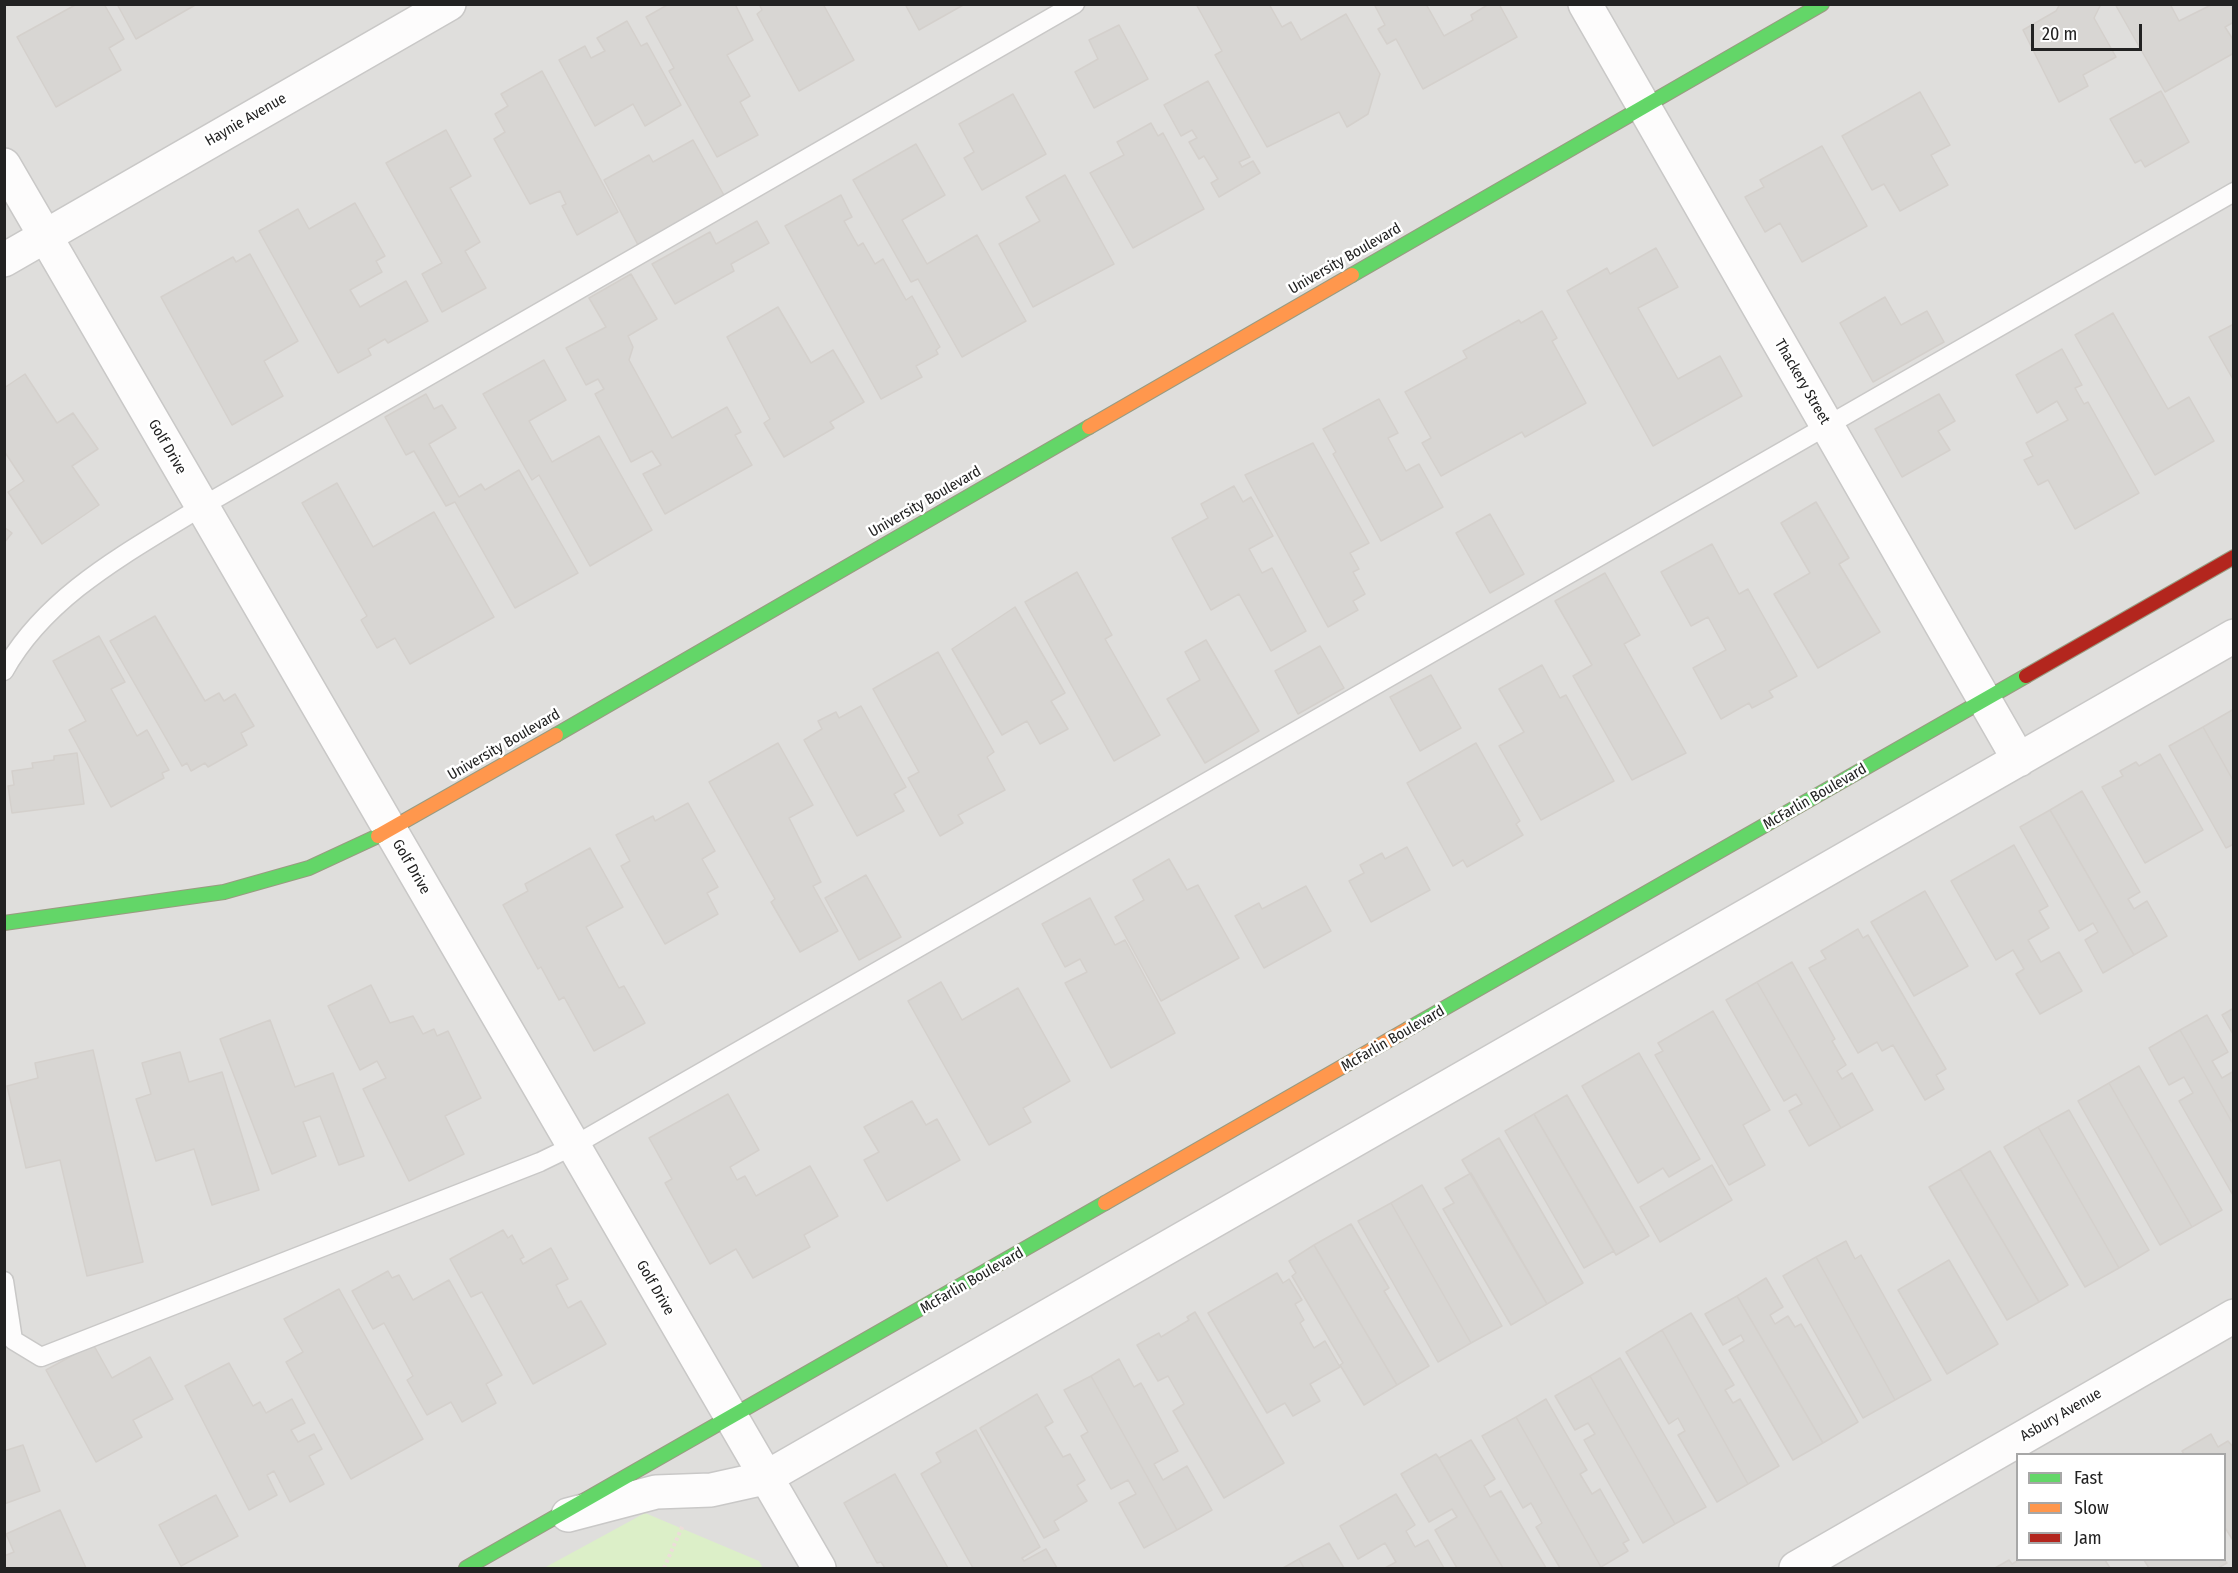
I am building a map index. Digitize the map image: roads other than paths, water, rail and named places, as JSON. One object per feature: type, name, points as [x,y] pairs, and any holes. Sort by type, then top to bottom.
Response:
[{"type":"street","name":"Haynie Avenue","points":[[4,260],[449,4]]},
{"type":"street","name":"Thackery Street","points":[[1585,4],[2019,760]]},
{"type":"street","name":"University Boulevard","points":[[4,923],[224,892],[309,868],[389,831],[1822,4]]},
{"type":"street","name":"Golf Drive","points":[[4,165],[819,1569]]},
{"type":"street","name":"McFarlin Boulevard","points":[[466,1569],[2234,557]]},
{"type":"street","name":"McFarlin Boulevard","points":[[552,1520],[656,1492],[711,1490],[765,1478],[2234,636]]},
{"type":"street","name":"Asbury Avenue","points":[[1796,1569],[2234,1316]]},
{"type":"lane","points":[[4,671],[20,644],[89,576],[201,507],[1075,4]]},
{"type":"lane","points":[[4,1281],[13,1340],[41,1357],[540,1162],[573,1146],[1826,423],[2234,192]]}]
